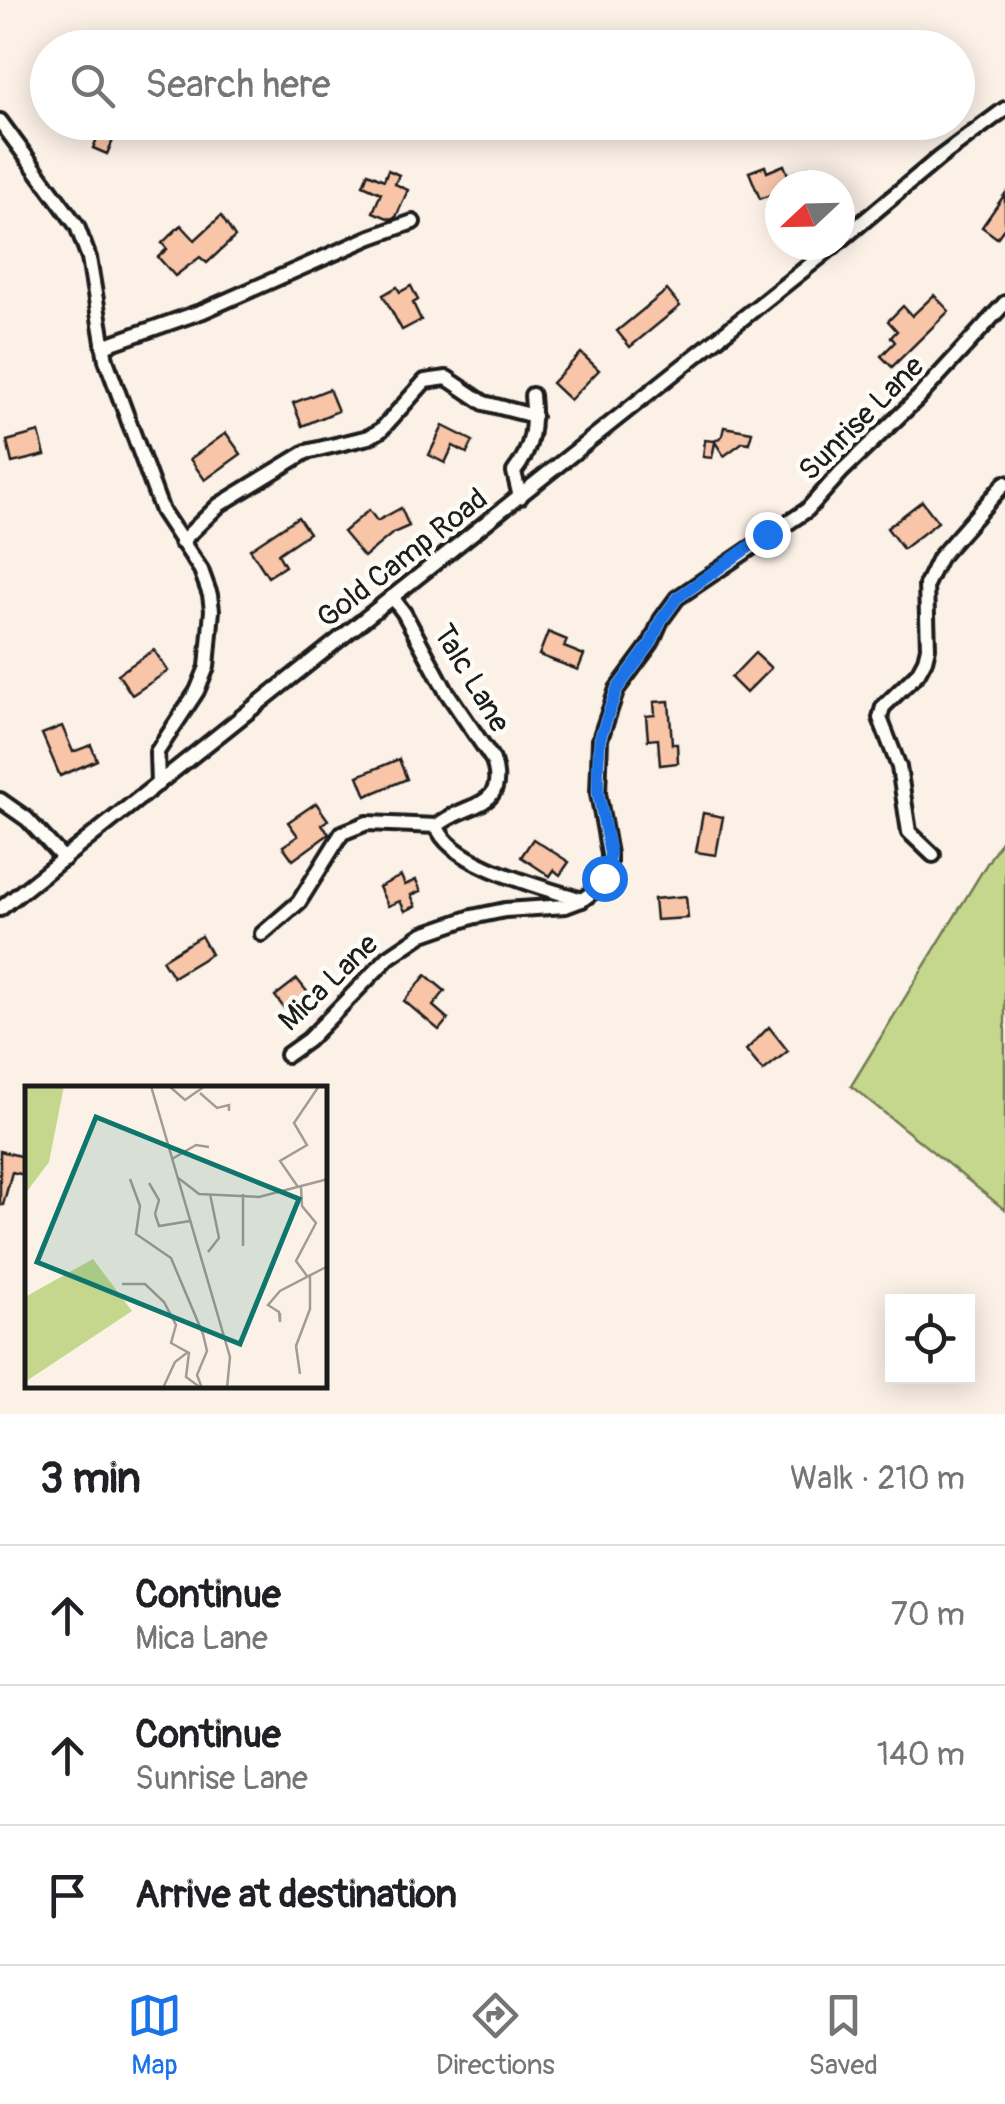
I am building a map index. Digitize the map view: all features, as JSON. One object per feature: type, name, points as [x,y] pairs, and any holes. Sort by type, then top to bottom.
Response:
[{"type":"street","name":"Gold Camp Road","points":[[975,131],[1005,109]]},
{"type":"street","points":[[0,121],[77,226],[89,258],[102,346],[162,510],[207,582],[212,610],[203,680],[157,752],[158,784]]},
{"type":"street","name":"Gold Camp Road","points":[[855,229],[963,140]]},
{"type":"street","points":[[102,346],[203,311],[371,236],[414,222]]},
{"type":"street","name":"Gold Camp Road","points":[[0,909],[817,260]]},
{"type":"street","name":"Sunrise Lane","points":[[582,900],[598,888],[608,866],[598,792],[600,738],[617,689],[651,643],[661,620],[677,598],[806,510],[918,398],[1005,303]]},
{"type":"street","points":[[181,542],[219,505],[306,452],[369,437],[382,430],[425,382],[447,378],[484,403],[534,416]]},
{"type":"street","points":[[520,497],[514,472],[529,448],[534,416],[532,395]]},
{"type":"street","points":[[934,855],[909,832],[898,767],[880,718],[883,707],[918,673],[925,660],[926,585],[949,545],[1005,483]]},
{"type":"street","name":"Talc Lane","points":[[392,597],[497,772],[492,797],[460,810],[437,826]]},
{"type":"street","points":[[0,800],[27,819],[64,859]]},
{"type":"street","points":[[262,934],[299,902],[342,833],[367,823],[437,826],[447,845],[459,852],[518,879],[582,900]]},
{"type":"street","name":"Mica Lane","points":[[288,1055],[308,1040],[389,957],[423,934],[472,917],[566,906],[582,900]]},
{"type":"green space","points":[[1005,834],[1005,1210],[851,1086]]},
{"type":"building","points":[[96,140],[113,140],[107,154],[93,148]]},
{"type":"building","points":[[765,166],[765,197],[760,199],[749,172]]},
{"type":"building","points":[[388,170],[399,175],[395,184],[408,190],[396,217],[390,219],[373,212],[381,193],[363,185],[368,173],[384,180]]},
{"type":"building","points":[[1005,194],[1005,227],[997,238],[982,227]]},
{"type":"building","points":[[221,216],[235,237],[207,263],[200,257],[175,276],[158,257],[167,249],[162,243],[181,225],[195,240]]},
{"type":"building","points":[[411,286],[421,320],[402,330],[383,295],[397,287],[400,292]]},
{"type":"building","points":[[667,290],[680,306],[630,347],[617,331]]},
{"type":"building","points":[[934,295],[949,311],[892,367],[881,356],[895,342],[891,337],[897,331],[888,321],[903,306],[912,316]]},
{"type":"building","points":[[581,353],[599,370],[570,400],[552,383]]},
{"type":"building","points":[[329,389],[338,411],[302,426],[293,403]]},
{"type":"building","points":[[443,426],[473,441],[467,453],[453,446],[445,463],[429,455]]},
{"type":"building","points":[[724,427],[752,432],[749,443],[743,442],[724,456],[715,442],[712,458],[703,457],[705,440],[715,441],[722,436]]},
{"type":"building","points":[[39,432],[45,455],[12,463],[7,441]]},
{"type":"building","points":[[226,433],[241,454],[205,480],[190,459]]},
{"type":"building","points":[[922,501],[938,522],[903,549],[887,528]]},
{"type":"building","points":[[401,508],[409,526],[393,533],[364,557],[343,532],[369,510],[377,521]]},
{"type":"building","points":[[298,517],[309,533],[278,554],[285,566],[268,577],[250,549]]},
{"type":"building","points":[[548,632],[567,640],[564,647],[584,655],[578,670],[539,655]]},
{"type":"building","points":[[154,650],[168,671],[132,695],[118,674]]},
{"type":"building","points":[[755,653],[771,668],[746,693],[731,678]]},
{"type":"building","points":[[669,701],[672,744],[677,744],[678,763],[660,765],[658,739],[648,740],[646,716],[655,715],[654,702]]},
{"type":"building","points":[[62,726],[73,752],[91,745],[97,760],[60,776],[42,734]]},
{"type":"building","points":[[399,759],[407,779],[366,796],[358,776]]},
{"type":"building","points":[[316,803],[328,820],[322,824],[329,834],[293,860],[283,846],[298,836],[288,822]]},
{"type":"building","points":[[703,813],[723,817],[716,855],[696,852]]},
{"type":"building","points":[[533,839],[569,862],[560,875],[554,870],[550,876],[521,857]]},
{"type":"building","points":[[401,876],[405,885],[416,880],[421,891],[411,895],[416,906],[405,911],[400,901],[388,906],[379,887]]},
{"type":"building","points":[[686,896],[688,918],[656,920],[654,899]]},
{"type":"building","points":[[201,936],[211,954],[173,977],[162,960]]},
{"type":"building","points":[[426,975],[445,991],[433,1006],[448,1019],[439,1030],[404,1001]]},
{"type":"building","points":[[297,979],[309,994],[287,1012],[275,996]]},
{"type":"building","points":[[769,1027],[788,1051],[763,1071],[746,1050]]},
{"type":"building","points":[[0,1151],[25,1157],[25,1175],[12,1172],[0,1205]]},
{"type":"route","points":[[604,878],[610,854],[598,792],[600,738],[617,689],[651,643],[677,598],[767,534]]}]
